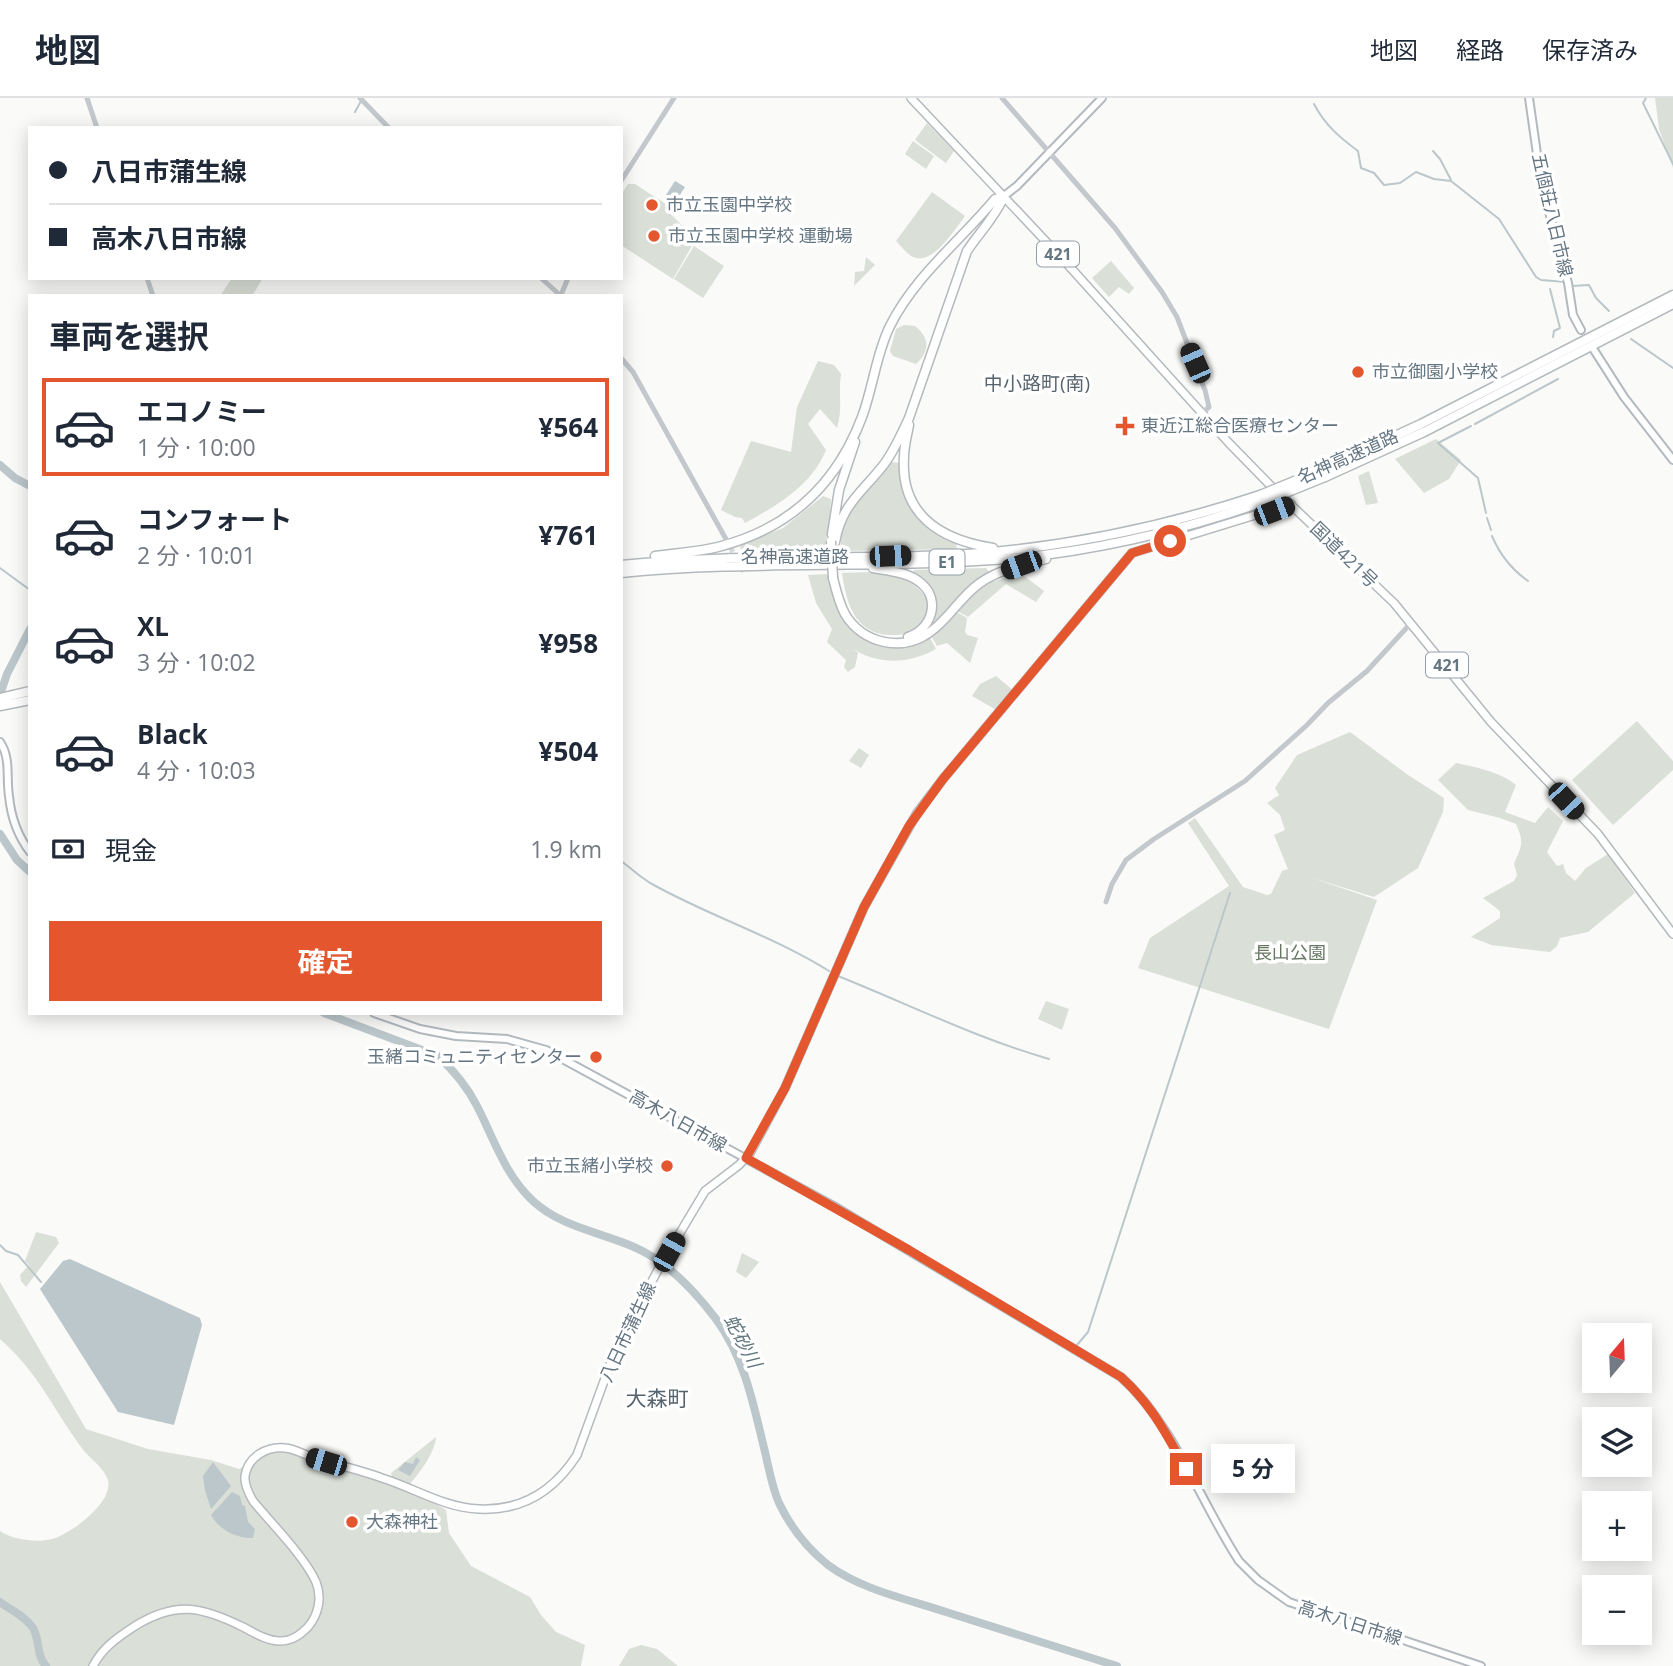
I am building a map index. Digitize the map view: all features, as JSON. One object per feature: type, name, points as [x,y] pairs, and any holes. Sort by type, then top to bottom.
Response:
[{"type":"highway","points":[[1004,196],[995,200],[917,283],[901,306],[883,344],[839,490],[833,541],[835,578],[845,613],[854,626],[881,642],[914,640],[937,627],[968,592],[1001,573],[1044,560],[1103,549],[1151,536]]},
{"type":"highway","points":[[833,541],[852,499],[885,463],[909,418],[967,251],[1000,207],[1004,196]]},
{"type":"highway","name":"名神高速道路","points":[[1322,474],[1673,295]]},
{"type":"highway","name":"名神高速道路","points":[[623,573],[720,565],[1024,558],[1102,547],[1151,536],[1263,498],[1449,419],[1673,304]]},
{"type":"highway","points":[[623,564],[733,543],[766,530],[793,515],[830,478],[861,418]]},
{"type":"highway","points":[[909,418],[903,460],[904,473],[908,489],[920,513],[940,533],[957,540],[1011,550]]},
{"type":"highway","name":"名神高速道路","points":[[623,564],[719,557],[890,556],[1011,550],[1149,526],[1263,498]]},
{"type":"highway","points":[[835,578],[848,611],[868,632],[882,638],[897,639],[912,636],[929,622],[932,603],[922,584],[898,572],[853,564]]},
{"type":"highway","points":[[6,702],[28,692]]},
{"type":"highway","points":[[0,698],[6,702],[28,699]]},
{"type":"main road","name":"国道421号","points":[[911,98],[1202,413],[1394,603],[1491,722],[1598,834],[1673,934]]},
{"type":"main road","points":[[1004,196],[1017,186],[1102,98]]},
{"type":"main road","name":"五個荘八日市線","points":[[1529,98],[1541,182],[1573,315],[1581,330]]},
{"type":"main road","points":[[1594,350],[1624,397],[1673,460]]},
{"type":"main road","name":"八日市蒲生線","points":[[93,1666],[112,1641],[146,1619],[169,1610],[190,1608],[206,1611],[279,1641],[291,1639],[312,1623],[319,1606],[316,1582],[248,1492],[245,1476],[251,1463],[264,1451],[282,1447],[295,1449],[307,1456],[382,1477],[460,1507],[477,1510],[518,1505],[548,1489],[567,1470],[577,1455],[615,1351],[659,1268],[705,1191],[746,1158],[785,1088],[864,907],[909,826],[943,779],[1132,553],[1291,504]]},
{"type":"main road","points":[[0,742],[7,753],[8,795],[13,820],[28,849]]},
{"type":"main road","name":"高木八日市線","points":[[379,1015],[420,1030],[531,1044],[566,1060],[746,1158],[909,1250],[1121,1377],[1142,1397],[1158,1418],[1244,1568],[1278,1596],[1311,1610],[1481,1666]]},
{"type":"street","points":[[87,98],[96,126]]},
{"type":"street","points":[[360,98],[387,126]]},
{"type":"street","points":[[623,178],[674,98]]},
{"type":"street","points":[[1002,98],[1115,228],[1167,300],[1177,317],[1205,390],[1209,407],[1202,413]]},
{"type":"street","points":[[543,280],[559,294]]},
{"type":"street","points":[[623,360],[633,372],[727,541]]},
{"type":"street","points":[[1106,902],[1112,884],[1126,860],[1245,781],[1307,726],[1328,703],[1367,671],[1410,623]]},
{"type":"green space","points":[[1655,98],[1673,98],[1673,168],[1659,129]]},
{"type":"green space","points":[[927,123],[954,151],[946,163],[915,140]]},
{"type":"green space","points":[[913,141],[934,156],[926,169],[905,154]]},
{"type":"green space","name":"市立玉園中学校 運動場","points":[[628,184],[635,184],[672,208],[671,214],[686,230],[687,241],[693,244],[673,279],[623,246],[623,192]]},
{"type":"green space","points":[[932,192],[965,216],[936,251],[921,258],[913,257],[896,241]]},
{"type":"green space","points":[[694,246],[724,266],[703,298],[674,279]]},
{"type":"green space","points":[[866,257],[875,265],[854,286],[855,272],[864,271]]},
{"type":"green space","points":[[1111,261],[1134,288],[1129,294],[1119,287],[1109,297],[1092,278]]},
{"type":"green space","points":[[231,280],[262,280],[253,294],[221,294]]},
{"type":"green space","points":[[904,325],[915,326],[926,340],[924,354],[916,364],[893,356],[890,351],[896,329]]},
{"type":"green space","points":[[818,361],[834,365],[841,374],[837,428],[820,409],[808,424],[826,450],[820,463],[792,493],[745,523],[742,518],[721,510],[751,441],[791,452],[797,407]]},
{"type":"green space","points":[[1436,439],[1461,460],[1449,479],[1424,493],[1395,459]]},
{"type":"green space","points":[[891,462],[900,463],[902,489],[915,512],[934,530],[957,543],[956,549],[841,551],[844,525],[850,514]]},
{"type":"green space","points":[[1369,471],[1378,503],[1366,505],[1358,476]]},
{"type":"green space","points":[[823,496],[831,499],[827,551],[741,551],[740,545],[783,528]]},
{"type":"green space","points":[[986,568],[989,572],[973,583],[937,622],[934,620],[934,600],[928,589],[913,574],[914,570]]},
{"type":"green space","points":[[842,573],[885,573],[910,582],[925,596],[929,605],[925,622],[913,632],[903,634],[890,635],[868,629],[849,605]]},
{"type":"green space","points":[[1020,573],[1044,591],[1036,602],[1006,584],[968,617],[956,610],[985,585]]},
{"type":"green space","points":[[829,574],[841,610],[877,643],[929,636],[936,649],[915,658],[894,661],[873,658],[853,649],[858,653],[855,667],[848,672],[844,667],[846,660],[827,642],[832,629],[816,603],[808,575]]},
{"type":"green space","points":[[955,611],[967,618],[967,635],[978,638],[970,663],[947,643],[937,646],[931,636]]},
{"type":"green space","points":[[996,676],[1014,691],[998,711],[972,696],[980,684]]},
{"type":"green space","points":[[1637,721],[1673,761],[1673,770],[1613,825],[1572,780]]},
{"type":"green space","name":"長山公園","points":[[1350,732],[1444,798],[1443,812],[1418,868],[1374,897],[1309,877],[1377,900],[1329,1029],[1138,968],[1150,938],[1229,886],[1188,823],[1195,818],[1243,887],[1271,894],[1282,871],[1288,869],[1274,835],[1285,830],[1280,815],[1267,803],[1279,795],[1275,788],[1297,755]]},
{"type":"green space","points":[[859,748],[869,755],[861,768],[849,761]]},
{"type":"green space","points":[[1456,763],[1495,773],[1516,785],[1505,812],[1535,823],[1548,807],[1563,821],[1547,852],[1557,866],[1563,864],[1566,873],[1575,881],[1586,868],[1608,854],[1635,893],[1588,932],[1560,938],[1557,946],[1550,952],[1491,945],[1471,937],[1500,918],[1500,911],[1483,898],[1514,881],[1517,875],[1514,864],[1521,841],[1516,824],[1468,810],[1438,780]]},
{"type":"green space","points":[[1046,1001],[1069,1009],[1062,1030],[1038,1019]]},
{"type":"green space","points":[[36,1232],[56,1237],[59,1243],[26,1287],[20,1275],[29,1265],[25,1261]]},
{"type":"green space","points":[[742,1253],[759,1262],[746,1278],[736,1272]]},
{"type":"green space","points":[[0,1282],[86,1429],[148,1449],[211,1460],[239,1469],[268,1453],[290,1452],[369,1475],[415,1493],[446,1510],[449,1533],[471,1566],[530,1597],[556,1632],[585,1645],[581,1666],[0,1666],[0,1531],[18,1539],[32,1541],[60,1536],[80,1524],[98,1507],[108,1489],[108,1480],[98,1464],[73,1436],[25,1365],[0,1339]]},
{"type":"green space","points":[[436,1437],[430,1456],[408,1486],[393,1480],[391,1473]]},
{"type":"green space","points":[[641,1645],[657,1649],[678,1666],[619,1666],[629,1649]]},
{"type":"shaded area","points":[[675,181],[685,187],[676,201],[666,195]]},
{"type":"shaded area","points":[[70,1259],[200,1318],[202,1325],[174,1425],[118,1412],[40,1289],[63,1261]]},
{"type":"shaded area","points":[[416,1457],[420,1460],[410,1476],[398,1470],[405,1462],[413,1464]]},
{"type":"shaded area","points":[[213,1462],[231,1486],[211,1509],[203,1476]]},
{"type":"shaded area","points":[[232,1492],[240,1496],[242,1505],[245,1506],[248,1522],[255,1529],[253,1538],[229,1532],[218,1525],[211,1515]]},
{"type":"waterway","points":[[1646,98],[1643,103],[1673,164]]},
{"type":"waterway","points":[[355,112],[361,101]]},
{"type":"waterway","points":[[1314,104],[1333,130],[1358,151],[1361,168],[1374,173],[1384,185],[1400,183],[1416,172],[1434,179],[1451,181],[1499,219],[1536,277],[1541,280],[1566,282]]},
{"type":"waterway","points":[[1433,151],[1451,180]]},
{"type":"waterway","points":[[1572,286],[1589,285],[1596,298],[1609,311]]},
{"type":"waterway","points":[[1550,289],[1560,328],[1554,331],[1553,337]]},
{"type":"waterway","points":[[1631,339],[1673,368]]},
{"type":"waterway","points":[[1475,424],[1558,379]]},
{"type":"waterway","points":[[1471,426],[1438,443],[1478,478],[1486,513]]},
{"type":"waterway","name":"蛇砂川","points":[[0,465],[28,485]]},
{"type":"waterway","points":[[1487,518],[1491,530]]},
{"type":"waterway","points":[[1492,536],[1507,561],[1528,581]]},
{"type":"waterway","points":[[0,568],[28,589]]},
{"type":"waterway","name":"蛇砂川","points":[[0,695],[7,674],[28,633]]},
{"type":"waterway","name":"蛇砂川","points":[[0,834],[17,860],[28,870]]},
{"type":"waterway","points":[[623,863],[648,882],[786,947],[829,971]]},
{"type":"waterway","points":[[1077,1345],[1088,1332],[1230,893]]},
{"type":"waterway","points":[[838,976],[969,1031],[1049,1059]]},
{"type":"waterway","name":"蛇砂川","points":[[329,1015],[438,1056],[455,1073],[469,1093],[507,1168],[533,1201],[568,1223],[646,1253],[669,1268],[699,1297],[726,1334],[741,1366],[779,1503],[800,1537],[828,1565],[855,1581],[885,1593],[1117,1666]]},
{"type":"waterway","points":[[0,1245],[6,1251],[18,1255],[41,1282]]},
{"type":"waterway","points":[[0,1602],[33,1628],[46,1666]]},
{"type":"tunnel","points":[[727,541],[744,573]]},
{"type":"place","name":"市立玉園中学校","points":[[652,205]]},
{"type":"place","name":"市立玉園中学校 運動場","points":[[654,236]]},
{"type":"place","name":"市立御園小学校","points":[[1358,372]]},
{"type":"place","name":"東近江総合医療センター","points":[[1125,426]]},
{"type":"place","name":"玉緒コミュニティセンター","points":[[596,1057]]},
{"type":"place","name":"市立玉緒小学校","points":[[667,1166]]},
{"type":"place","name":"大森神社","points":[[352,1522]]},
{"type":"district","name":"中小路町(南)","points":[[1037,383]]},
{"type":"district","name":"大森町","points":[[657,1399]]},
{"type":"route","points":[[1170,541],[1132,553],[917,813],[864,907],[785,1088],[746,1158],[909,1250],[1121,1377],[1158,1418],[1186,1469]]}]
